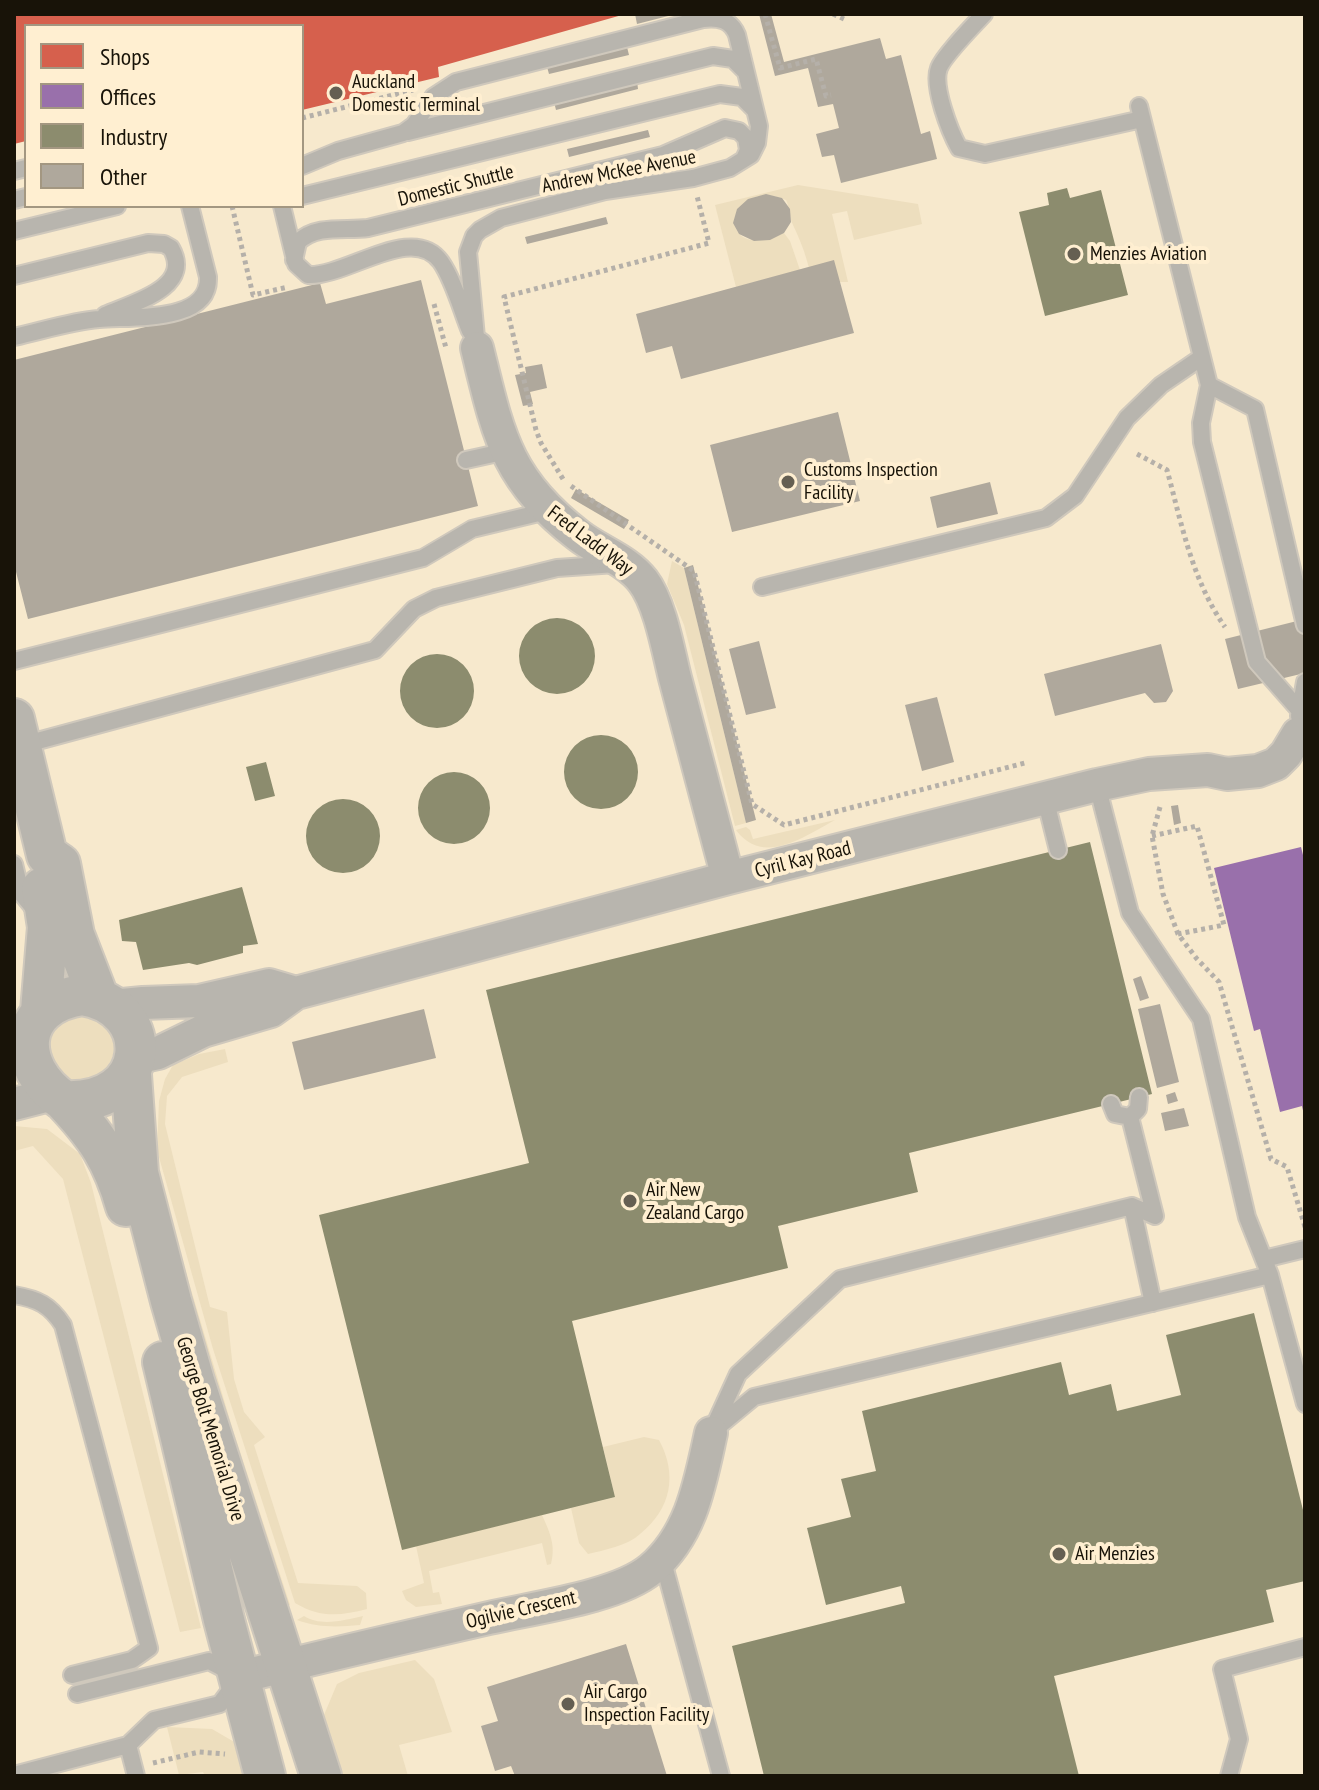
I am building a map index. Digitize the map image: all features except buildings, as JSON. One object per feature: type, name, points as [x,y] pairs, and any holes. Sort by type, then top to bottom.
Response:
[{"type":"street","name":"Fred Ladd Way","points":[[477,348],[498,434],[517,471],[547,511],[624,564],[643,581],[662,623],[728,878]]},
{"type":"street","name":"Cyril Kay Road","points":[[133,1067],[203,1031],[271,1011],[296,993],[728,878],[1149,774],[1258,771],[1276,764],[1286,754],[1299,722]]},
{"type":"street","points":[[16,737],[30,860],[39,868],[48,927],[28,1034],[35,1072],[42,1084],[59,1098]]},
{"type":"street","points":[[30,860],[60,864],[74,935],[105,1002]]},
{"type":"street","name":"Cyril Kay Road","points":[[105,1002],[199,1001],[269,985],[296,993]]},
{"type":"street","points":[[14,1104],[59,1098],[95,1099],[121,1085],[133,1067],[131,1030],[126,1019],[105,1002],[82,995],[69,997],[28,1034]]},
{"type":"street","name":"George Bolt Memorial Drive","points":[[133,1067],[138,1173],[168,1287],[194,1381],[321,1776]]},
{"type":"street","name":"George Bolt Memorial Drive","points":[[59,1098],[85,1124],[111,1161],[120,1186],[240,1677],[250,1766]]},
{"type":"street","name":"Ogilvie Crescent","points":[[240,1677],[609,1589],[634,1580],[662,1558],[678,1539],[700,1486],[711,1433]]},
{"type":"lane","points":[[984,14],[939,67],[937,82],[951,135],[959,148],[985,154],[1141,112],[1209,385],[1201,423],[1202,442],[1257,662],[1299,722]]},
{"type":"lane","points":[[403,133],[414,125],[433,97],[456,82],[703,19],[719,19],[730,24],[737,35],[759,126],[757,143],[751,155],[739,165]]},
{"type":"lane","points":[[304,165],[338,151],[403,133],[713,56],[733,59],[747,74]]},
{"type":"lane","name":"Domestic Shuttle","points":[[304,196],[720,94],[742,97],[756,112]]},
{"type":"lane","name":"Domestic Shuttle","points":[[295,262],[298,242],[307,235],[342,227],[368,228],[663,155],[725,128],[739,131],[746,138],[747,156],[739,165]]},
{"type":"lane","name":"Andrew McKee Avenue","points":[[477,348],[468,252],[480,230],[501,218],[605,191],[693,178],[739,165]]},
{"type":"lane","points":[[14,231],[109,208]]},
{"type":"lane","points":[[14,337],[97,319],[154,316],[188,308],[205,296],[208,277],[189,210]]},
{"type":"lane","points":[[285,211],[295,262],[303,272],[320,275],[341,270],[402,247],[425,249],[433,253],[442,263],[477,348]]},
{"type":"lane","points":[[14,276],[148,243],[164,244],[171,248],[176,266],[170,283],[160,291],[97,319]]},
{"type":"lane","points":[[762,587],[1046,518],[1075,496],[1127,418],[1161,385],[1202,357]]},
{"type":"lane","points":[[1209,385],[1255,409],[1305,625]]},
{"type":"lane","points":[[466,460],[507,451]]},
{"type":"lane","points":[[14,661],[423,558],[472,529],[547,511]]},
{"type":"lane","points":[[16,737],[375,650],[414,609],[436,598],[557,568],[624,564]]},
{"type":"lane","points":[[1299,722],[1305,682]]},
{"type":"lane","points":[[1097,785],[1130,913],[1201,1019],[1247,1217],[1267,1267],[1305,1404]]},
{"type":"lane","points":[[1045,798],[1058,850]]},
{"type":"lane","points":[[1130,1117],[1138,1109],[1139,1097]]},
{"type":"lane","points":[[1111,1104],[1115,1114],[1130,1117]]},
{"type":"lane","points":[[711,1433],[738,1374],[840,1279],[1132,1206],[1155,1216],[1130,1117]]},
{"type":"lane","points":[[1132,1206],[1153,1303]]},
{"type":"lane","points":[[711,1433],[754,1397],[1153,1303],[1267,1267],[1305,1249]]},
{"type":"lane","points":[[14,1295],[40,1301],[54,1310],[63,1325],[149,1648],[132,1660],[72,1675]]},
{"type":"lane","points":[[662,1558],[721,1776]]},
{"type":"lane","points":[[1229,1776],[1239,1739],[1222,1669],[1305,1647]]},
{"type":"lane","points":[[14,1775],[128,1745],[154,1720],[220,1704],[240,1677],[209,1661],[77,1694]]},
{"type":"lane","points":[[128,1745],[136,1776]]},
{"type":"path","points":[[765,14],[780,68],[816,59],[826,96],[831,95]]},
{"type":"path","points":[[833,14],[844,19],[843,14]]},
{"type":"path","points":[[695,188],[709,243],[504,297],[541,443],[563,478],[579,494],[694,571],[752,804],[784,825],[1025,763]]},
{"type":"path","points":[[1137,454],[1167,470],[1194,571],[1212,608],[1228,631]]},
{"type":"path","points":[[1152,836],[1197,826],[1224,925],[1178,934]]},
{"type":"path","points":[[152,1763],[199,1752],[219,1752],[250,1766]]},
{"type":"shaded area","points":[[14,14],[1305,14],[1305,1776],[14,1776]]},
{"type":"shaded area","points":[[798,185],[918,204],[922,224],[854,240],[847,211],[832,214],[848,282],[840,282],[809,268],[786,200],[766,196],[750,199],[740,208],[737,230],[746,238],[761,240],[784,233],[800,270],[736,287],[715,205]]},
{"type":"shaded area","points":[[672,561],[684,568],[746,823],[735,826],[684,625],[667,584]]},
{"type":"shaded area","points":[[835,820],[798,840],[771,847],[747,841],[736,830],[746,827],[753,839]]},
{"type":"shaded area","points":[[76,1012],[101,1022],[114,1036],[113,1055],[100,1078],[66,1081],[48,1066],[48,1032]]},
{"type":"shaded area","points":[[225,1049],[228,1062],[182,1077],[167,1096],[165,1124],[210,1307],[227,1312],[234,1379],[244,1412],[265,1437],[254,1445],[298,1583],[357,1586],[366,1593],[367,1609],[330,1614],[295,1603],[213,1349],[157,1150],[159,1101],[173,1065],[199,1054]]},
{"type":"shaded area","points":[[14,1126],[47,1129],[80,1154],[91,1183],[201,1628],[180,1632],[63,1179],[33,1146],[14,1151]]},
{"type":"shaded area","points":[[152,1144],[166,1206],[233,1430],[290,1605],[284,1607],[166,1231]]},
{"type":"shaded area","points":[[644,1437],[659,1440],[665,1453],[670,1479],[665,1502],[659,1514],[635,1538],[588,1554],[579,1543],[571,1508],[615,1497],[603,1447]]},
{"type":"shaded area","points":[[542,1515],[550,1533],[551,1564],[547,1565],[542,1543],[429,1571],[433,1593],[439,1592],[442,1604],[416,1607],[406,1600],[402,1591],[424,1583],[416,1546]]},
{"type":"shaded area","points":[[304,1616],[325,1622],[363,1616],[360,1625],[336,1626],[297,1620]]},
{"type":"shaded area","points":[[415,1660],[434,1679],[452,1732],[399,1745],[408,1776],[335,1776],[325,1749],[324,1715],[337,1684],[359,1673]]},
{"type":"shaded area","points":[[167,1727],[212,1729],[236,1743],[250,1776],[205,1776],[203,1772],[179,1775]]},
{"type":"place","name":"Auckland Domestic Terminal","points":[[336,93]]},
{"type":"place","name":"Menzies Aviation","points":[[1074,254]]},
{"type":"place","name":"Customs Inspection Facility","points":[[788,482]]},
{"type":"place","name":"Air New Zealand Cargo","points":[[630,1201]]},
{"type":"place","name":"Air Menzies","points":[[1059,1554]]},
{"type":"place","name":"Air Cargo Inspection Facility","points":[[568,1704]]}]
